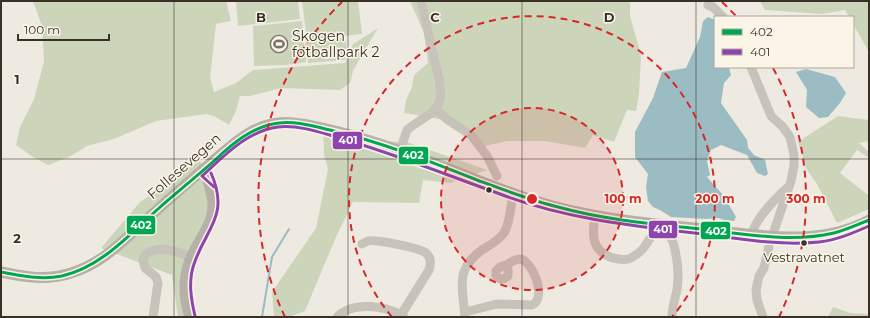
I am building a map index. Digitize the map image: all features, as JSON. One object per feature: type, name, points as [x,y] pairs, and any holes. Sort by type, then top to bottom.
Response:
[{"type":"main road","name":"Follesevegen","points":[[1,272],[25,277],[49,278],[71,273],[94,263],[112,250],[244,135],[260,127],[277,122],[296,123],[322,128],[362,139],[400,151],[513,194],[556,208],[595,216],[752,235],[791,238],[819,237],[845,230],[869,220]]},
{"type":"main road","points":[[190,317],[186,303],[185,290],[187,272],[191,257],[213,214],[214,200],[209,179],[199,173]]},
{"type":"street","points":[[400,151],[407,130],[435,109],[441,96],[439,79],[421,1]]},
{"type":"street","points":[[718,1],[722,15]]},
{"type":"street","points":[[708,4],[722,15]]},
{"type":"street","points":[[751,68],[771,116],[790,136],[794,155],[792,181],[788,187],[774,200],[753,229],[752,235]]},
{"type":"street","points":[[435,109],[448,120],[471,135],[487,156],[497,176]]},
{"type":"street","points":[[774,231],[788,187]]},
{"type":"street","points":[[506,265],[519,259],[528,262],[540,292],[540,297],[536,304],[496,304],[465,314],[462,284],[465,266],[471,259],[496,241],[503,234],[509,220],[513,194]]},
{"type":"street","points":[[595,216],[595,245],[606,255],[615,258],[631,258],[644,248],[652,236],[656,233],[664,233],[670,237],[676,254],[678,274],[672,317]]},
{"type":"street","points":[[337,317],[342,312],[349,309],[365,306],[386,310],[403,316],[429,270],[430,262],[428,256],[422,251],[392,244],[369,241],[362,244]]},
{"type":"street","points":[[763,317],[757,300],[756,290],[759,276],[764,268],[769,246]]},
{"type":"street","points":[[153,317],[158,283],[156,277],[145,268],[143,260],[144,256],[151,251],[166,249],[180,252],[191,257]]},
{"type":"green space","points":[[33,1],[226,1],[231,21],[216,24],[210,78],[214,92],[236,83],[253,70],[345,63],[353,44],[378,28],[353,71],[350,83],[340,90],[281,88],[250,96],[240,96],[236,111],[229,125],[214,116],[206,114],[156,121],[114,139],[87,146],[69,157],[48,165],[16,145],[20,127],[34,99],[44,62],[42,26]]},
{"type":"green space","points":[[236,1],[298,1],[300,19],[238,26]]},
{"type":"green space","points":[[302,1],[358,1],[362,34],[307,40]]},
{"type":"green space","points":[[410,1],[630,1],[630,16],[641,55],[639,94],[636,111],[627,110],[614,142],[593,135],[585,148],[545,141],[507,141],[481,147],[444,120],[404,113],[406,100],[412,87],[414,75],[428,63],[424,33]]},
{"type":"green space","points":[[760,1],[869,1],[869,52],[854,26],[854,16],[848,16],[845,10],[821,14],[765,10]]},
{"type":"green space","name":"Skogen fotballpark 2","points":[[302,21],[306,62],[286,65],[254,66],[253,26]]},
{"type":"green space","points":[[345,38],[347,49],[345,60],[308,63],[305,43]]},
{"type":"green space","points":[[838,116],[869,120],[869,141],[859,143],[869,152],[869,158],[857,150],[840,173],[868,195],[869,209],[837,223],[817,184],[806,168],[798,142]]},
{"type":"green space","points":[[323,124],[347,138],[410,143],[487,170],[450,183],[423,180],[419,203],[353,202],[336,237],[305,311],[289,317],[274,317],[272,292],[316,228],[328,169],[324,155]]},
{"type":"green space","points":[[200,160],[215,209],[186,273],[193,317],[178,317],[172,275],[101,248],[140,202]]},
{"type":"green space","points":[[833,307],[850,313],[869,314],[869,317],[828,317]]},
{"type":"water","name":"Vestravatnet","points":[[708,17],[714,20],[714,68],[729,68],[731,75],[724,83],[721,103],[747,140],[748,148],[754,155],[765,160],[768,174],[765,176],[757,173],[747,155],[721,145],[711,150],[707,161],[710,175],[707,177],[724,196],[736,217],[734,221],[718,218],[706,219],[671,217],[653,207],[648,201],[646,187],[648,174],[635,157],[635,132],[653,98],[662,72],[686,68],[700,37],[703,21]]},
{"type":"water","points":[[806,69],[835,77],[846,93],[828,117],[819,118],[806,107],[807,90],[796,72]]},
{"type":"waterway","points":[[262,317],[272,257],[289,229]]},
{"type":"transit line","name":"402","points":[[1,272],[47,278],[76,272],[102,258],[114,249],[229,147],[252,132],[279,123],[298,123],[368,140],[405,152],[527,198],[576,211],[612,218],[768,237],[818,236],[847,229],[869,220]]},
{"type":"transit line","name":"401","points":[[214,187],[202,176],[246,139],[267,129],[292,127],[320,132],[354,142],[525,203],[575,216],[651,228],[775,243],[804,243],[832,240],[869,226]]},
{"type":"transit line","name":"401","points":[[195,316],[191,290],[192,270],[217,211],[218,200],[211,173]]},
{"type":"place","name":"Skogen fotballpark 2","points":[[279,44]]},
{"type":"place","name":"Vestravatnet","points":[[804,243]]}]
